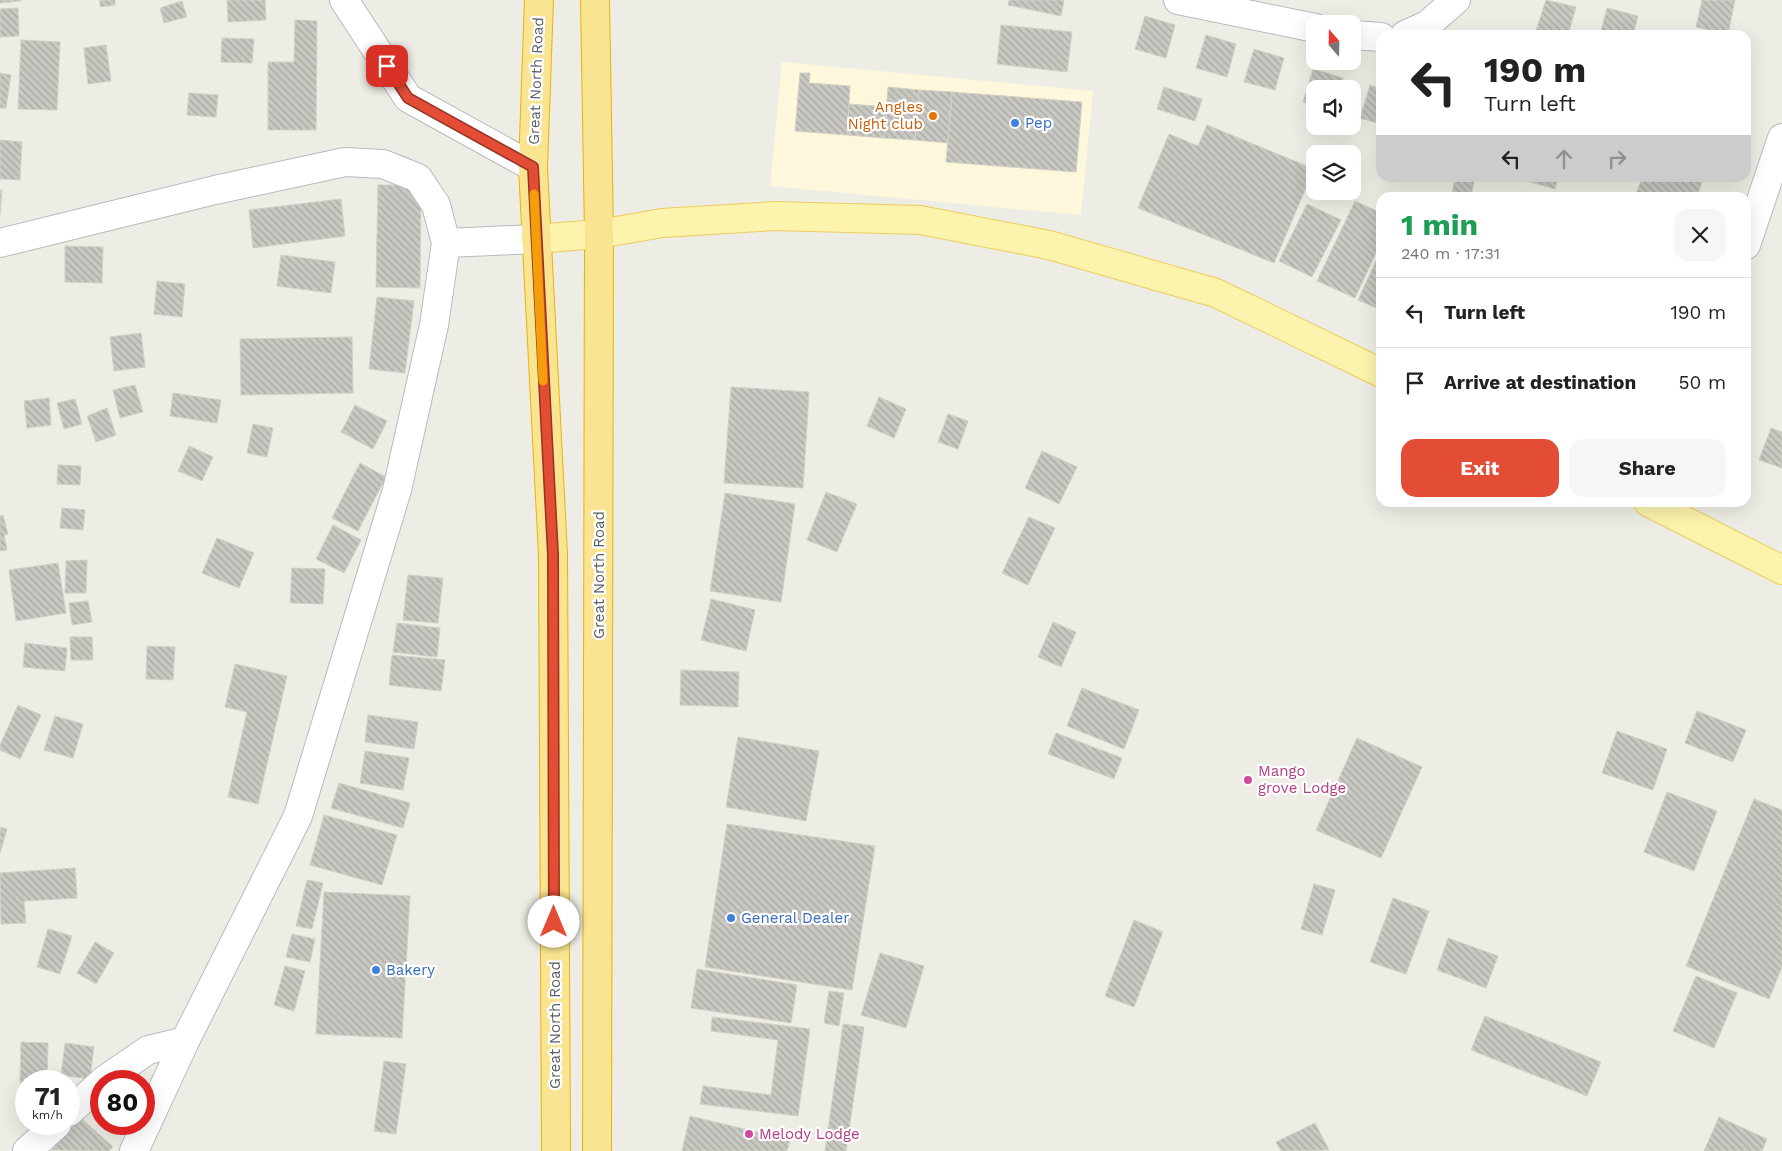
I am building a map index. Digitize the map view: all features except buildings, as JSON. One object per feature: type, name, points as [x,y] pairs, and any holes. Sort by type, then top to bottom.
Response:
[{"type":"highway","name":"Great North Road","points":[[539,0],[533,167],[553,555],[556,1151]]},
{"type":"highway","name":"Great North Road","points":[[595,0],[599,234],[597,1151]]},
{"type":"main road","points":[[536,239],[599,234],[662,222],[775,216],[920,220],[1049,245],[1216,294],[1376,371]]},
{"type":"main road","points":[[1662,507],[1782,570]]},
{"type":"street","points":[[344,0],[408,98],[533,167]]},
{"type":"street","points":[[1178,0],[1306,26]]},
{"type":"street","points":[[1416,30],[1427,25],[1456,0]]},
{"type":"street","points":[[1361,36],[1376,37]]},
{"type":"street","points":[[1751,230],[1782,138]]},
{"type":"street","points":[[0,244],[215,190],[345,162],[383,164],[418,178],[436,205],[446,243],[434,325],[397,490],[298,816],[185,1041],[134,1151]]},
{"type":"street","points":[[446,243],[536,239]]},
{"type":"street","points":[[119,1070],[148,1050],[185,1041]]},
{"type":"street","points":[[80,1102],[90,1093]]},
{"type":"street","points":[[27,1151],[45,1135]]},
{"type":"shaded area","points":[[782,62],[1093,91],[1081,215],[770,186]]},
{"type":"slow traffic","points":[[534,194],[543,381]]},
{"type":"place","name":"Angles Night club","points":[[933,116]]},
{"type":"place","name":"Pep","points":[[1015,123]]},
{"type":"place","name":"Mango grove Lodge","points":[[1248,780]]},
{"type":"place","name":"General Dealer","points":[[731,918]]},
{"type":"place","name":"Bakery","points":[[376,970]]},
{"type":"place","name":"Melody Lodge","points":[[749,1134]]},
{"type":"route","points":[[387,66],[408,98],[533,167],[553,555],[554,922]]}]
